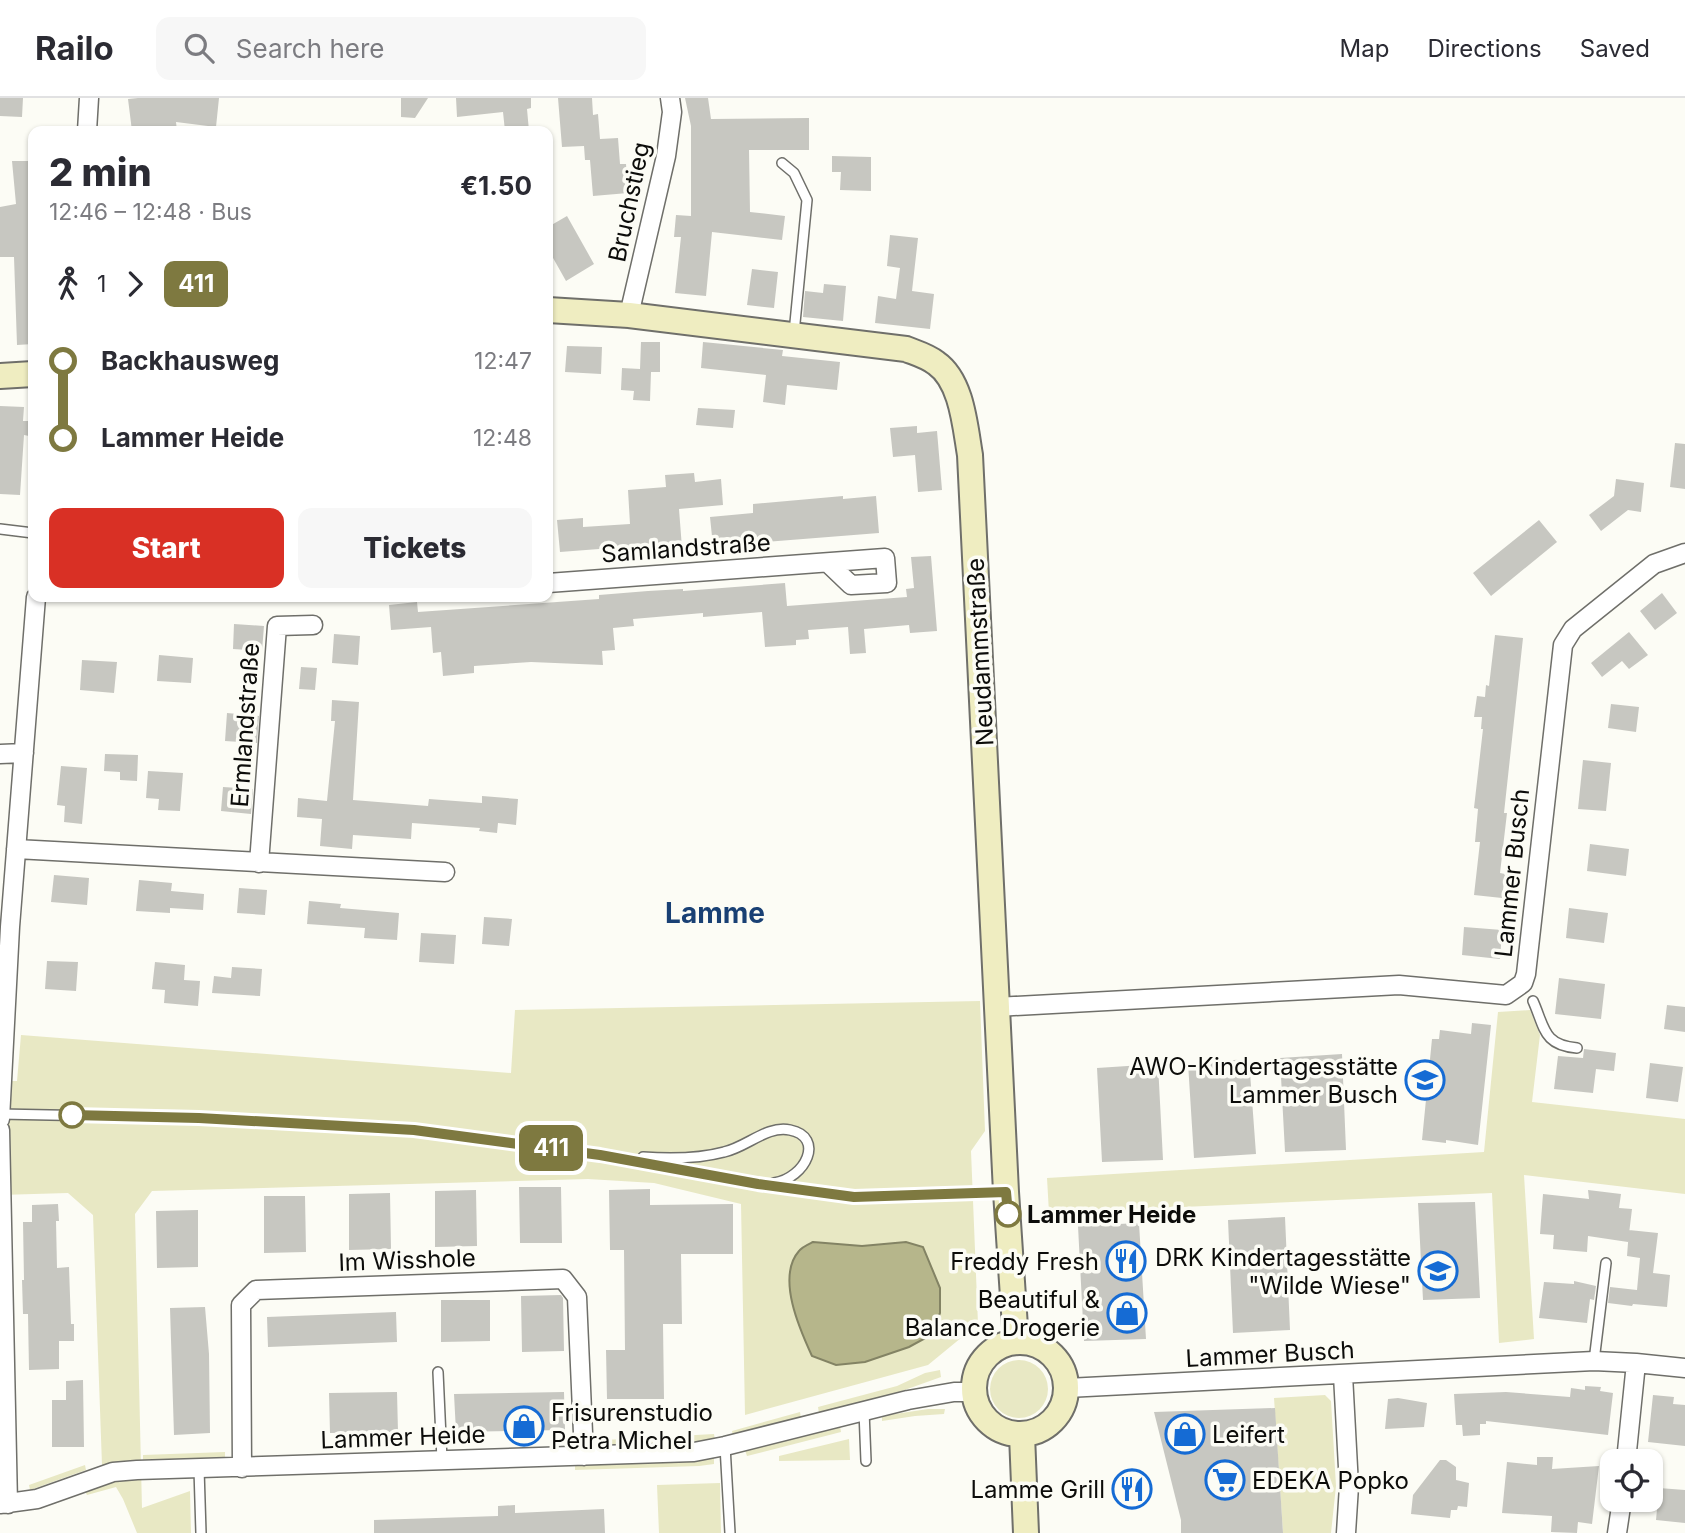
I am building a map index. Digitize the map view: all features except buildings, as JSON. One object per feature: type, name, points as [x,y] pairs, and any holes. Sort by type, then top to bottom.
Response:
[{"type":"main road","name":"Neudammstraße","points":[[553,310],[629,315],[906,349],[939,364],[955,387],[970,455],[1006,1192],[1016,1342]]},
{"type":"main road","points":[[0,376],[28,374]]},
{"type":"main road","points":[[1016,1342],[1035,1345],[1052,1354],[1063,1369],[1067,1388],[1064,1405],[1054,1420],[1041,1430],[1022,1435],[1004,1432],[990,1423],[979,1409],[974,1392],[977,1372],[987,1356],[1000,1347],[1016,1342]]},
{"type":"main road","points":[[1022,1435],[1027,1533]]},
{"type":"street","points":[[87,126],[89,98]]},
{"type":"street","name":"Bruchstieg","points":[[629,315],[666,156],[672,111],[670,98]]},
{"type":"street","name":"Lammer Busch","points":[[997,1007],[1399,985],[1506,995],[1523,984],[1563,645],[1573,629],[1654,564],[1685,553]]},
{"type":"street","name":"Samlandstraße","points":[[553,583],[828,563]]},
{"type":"street","points":[[0,1116],[5,927],[16,849],[36,602]]},
{"type":"street","name":"Ermlandstraße","points":[[259,863],[277,626],[313,625]]},
{"type":"street","points":[[0,754],[24,753]]},
{"type":"street","points":[[16,849],[445,872]]},
{"type":"street","points":[[0,1130],[4,1504]]},
{"type":"street","name":"Im Wisshole","points":[[242,1468],[241,1305],[256,1290],[563,1279],[577,1297],[584,1456]]},
{"type":"street","name":"Lammer Busch","points":[[1067,1388],[1594,1361],[1685,1368]]},
{"type":"street","points":[[1627,1449],[1636,1363]]},
{"type":"street","points":[[1342,1375],[1349,1486],[1346,1533]]},
{"type":"street","name":"Lammer Heide","points":[[4,1504],[37,1499],[113,1472],[694,1452],[908,1400],[954,1392],[974,1392]]},
{"type":"street","points":[[1617,1533],[1620,1512]]},
{"type":"lane","points":[[782,163],[794,173],[807,200],[793,335]]},
{"type":"lane","points":[[0,529],[28,532]]},
{"type":"lane","points":[[1533,1001],[1550,1039],[1560,1047],[1577,1048]]},
{"type":"lane","points":[[0,1116],[199,1118],[414,1130],[600,1155],[758,1184],[854,1197],[1006,1192]]},
{"type":"lane","points":[[600,1155],[677,1159],[740,1148],[775,1130],[800,1133],[806,1141],[808,1153],[800,1170],[792,1178],[777,1183],[758,1184]]},
{"type":"lane","points":[[1594,1361],[1606,1262]]},
{"type":"lane","points":[[438,1372],[442,1460]]},
{"type":"lane","points":[[864,1411],[866,1461]]},
{"type":"lane","points":[[725,1446],[730,1533]]},
{"type":"lane","points":[[199,1469],[201,1533]]},
{"type":"shaded area","points":[[980,1001],[985,1131],[971,1151],[978,1324],[928,1365],[745,1415],[741,1204],[654,1183],[588,1179],[152,1191],[135,1214],[142,1508],[190,1491],[191,1533],[137,1533],[116,1487],[87,1495],[85,1491],[112,1481],[102,1465],[93,1215],[68,1193],[0,1195],[0,1081],[17,1081],[21,1035],[511,1073],[515,1010]]},
{"type":"shaded area","points":[[1530,1010],[1540,1035],[1532,1102],[1685,1119],[1685,1194],[1524,1175],[1534,1339],[1499,1343],[1492,1193],[1049,1213],[1047,1178],[1484,1152],[1498,1012]]},
{"type":"shaded area","points":[[813,1242],[862,1246],[906,1242],[923,1247],[940,1288],[940,1313],[931,1335],[909,1347],[865,1362],[836,1365],[812,1356],[792,1304],[790,1275],[792,1262],[799,1251]]},
{"type":"shaded area","points":[[1019,1360],[1035,1365],[1043,1373],[1048,1389],[1043,1405],[1035,1413],[1019,1418],[1003,1413],[995,1405],[990,1389],[995,1373],[1003,1365]]},
{"type":"shaded area","points":[[940,1370],[941,1377],[885,1397],[819,1413],[818,1407],[897,1386],[925,1373]]},
{"type":"shaded area","points":[[1325,1395],[1331,1401],[1336,1486],[1331,1533],[1283,1533],[1274,1398]]},
{"type":"shaded area","points":[[945,1409],[944,1414],[882,1421],[882,1416]]},
{"type":"shaded area","points":[[800,1412],[801,1418],[733,1436],[732,1431]]},
{"type":"shaded area","points":[[840,1426],[841,1432],[747,1456],[745,1450]]},
{"type":"shaded area","points":[[714,1434],[715,1440],[697,1443],[605,1446],[604,1440]]},
{"type":"shaded area","points":[[849,1439],[850,1460],[779,1461],[779,1456]]},
{"type":"shaded area","points":[[225,1452],[225,1458],[143,1461],[143,1455]]},
{"type":"shaded area","points":[[714,1458],[714,1464],[699,1466],[575,1470],[575,1464]]},
{"type":"shaded area","points":[[85,1465],[86,1470],[30,1490],[29,1485]]},
{"type":"shaded area","points":[[720,1483],[721,1533],[659,1533],[657,1485]]},
{"type":"bus line","name":"411","points":[[72,1115],[199,1118],[414,1130],[600,1155],[758,1184],[854,1197],[1006,1192],[1008,1214]]},
{"type":"place","name":"AWO-Kindertagesstätte Lammer Busch","points":[[1425,1080]]},
{"type":"place","name":"Lammer Heide","points":[[1008,1214]]},
{"type":"place","name":"Freddy Fresh","points":[[1126,1261]]},
{"type":"place","name":"DRK Kindertagesstätte \"Wilde Wiese\"","points":[[1438,1271]]},
{"type":"place","name":"Beautiful & Balance Drogerie","points":[[1127,1313]]},
{"type":"place","name":"Frisurenstudio Petra Michel","points":[[524,1426]]},
{"type":"place","name":"Leifert","points":[[1185,1434]]},
{"type":"place","name":"EDEKA Popko","points":[[1225,1480]]},
{"type":"place","name":"Lamme Grill","points":[[1132,1489]]},
{"type":"district","name":"Lamme","points":[[715,913]]}]
